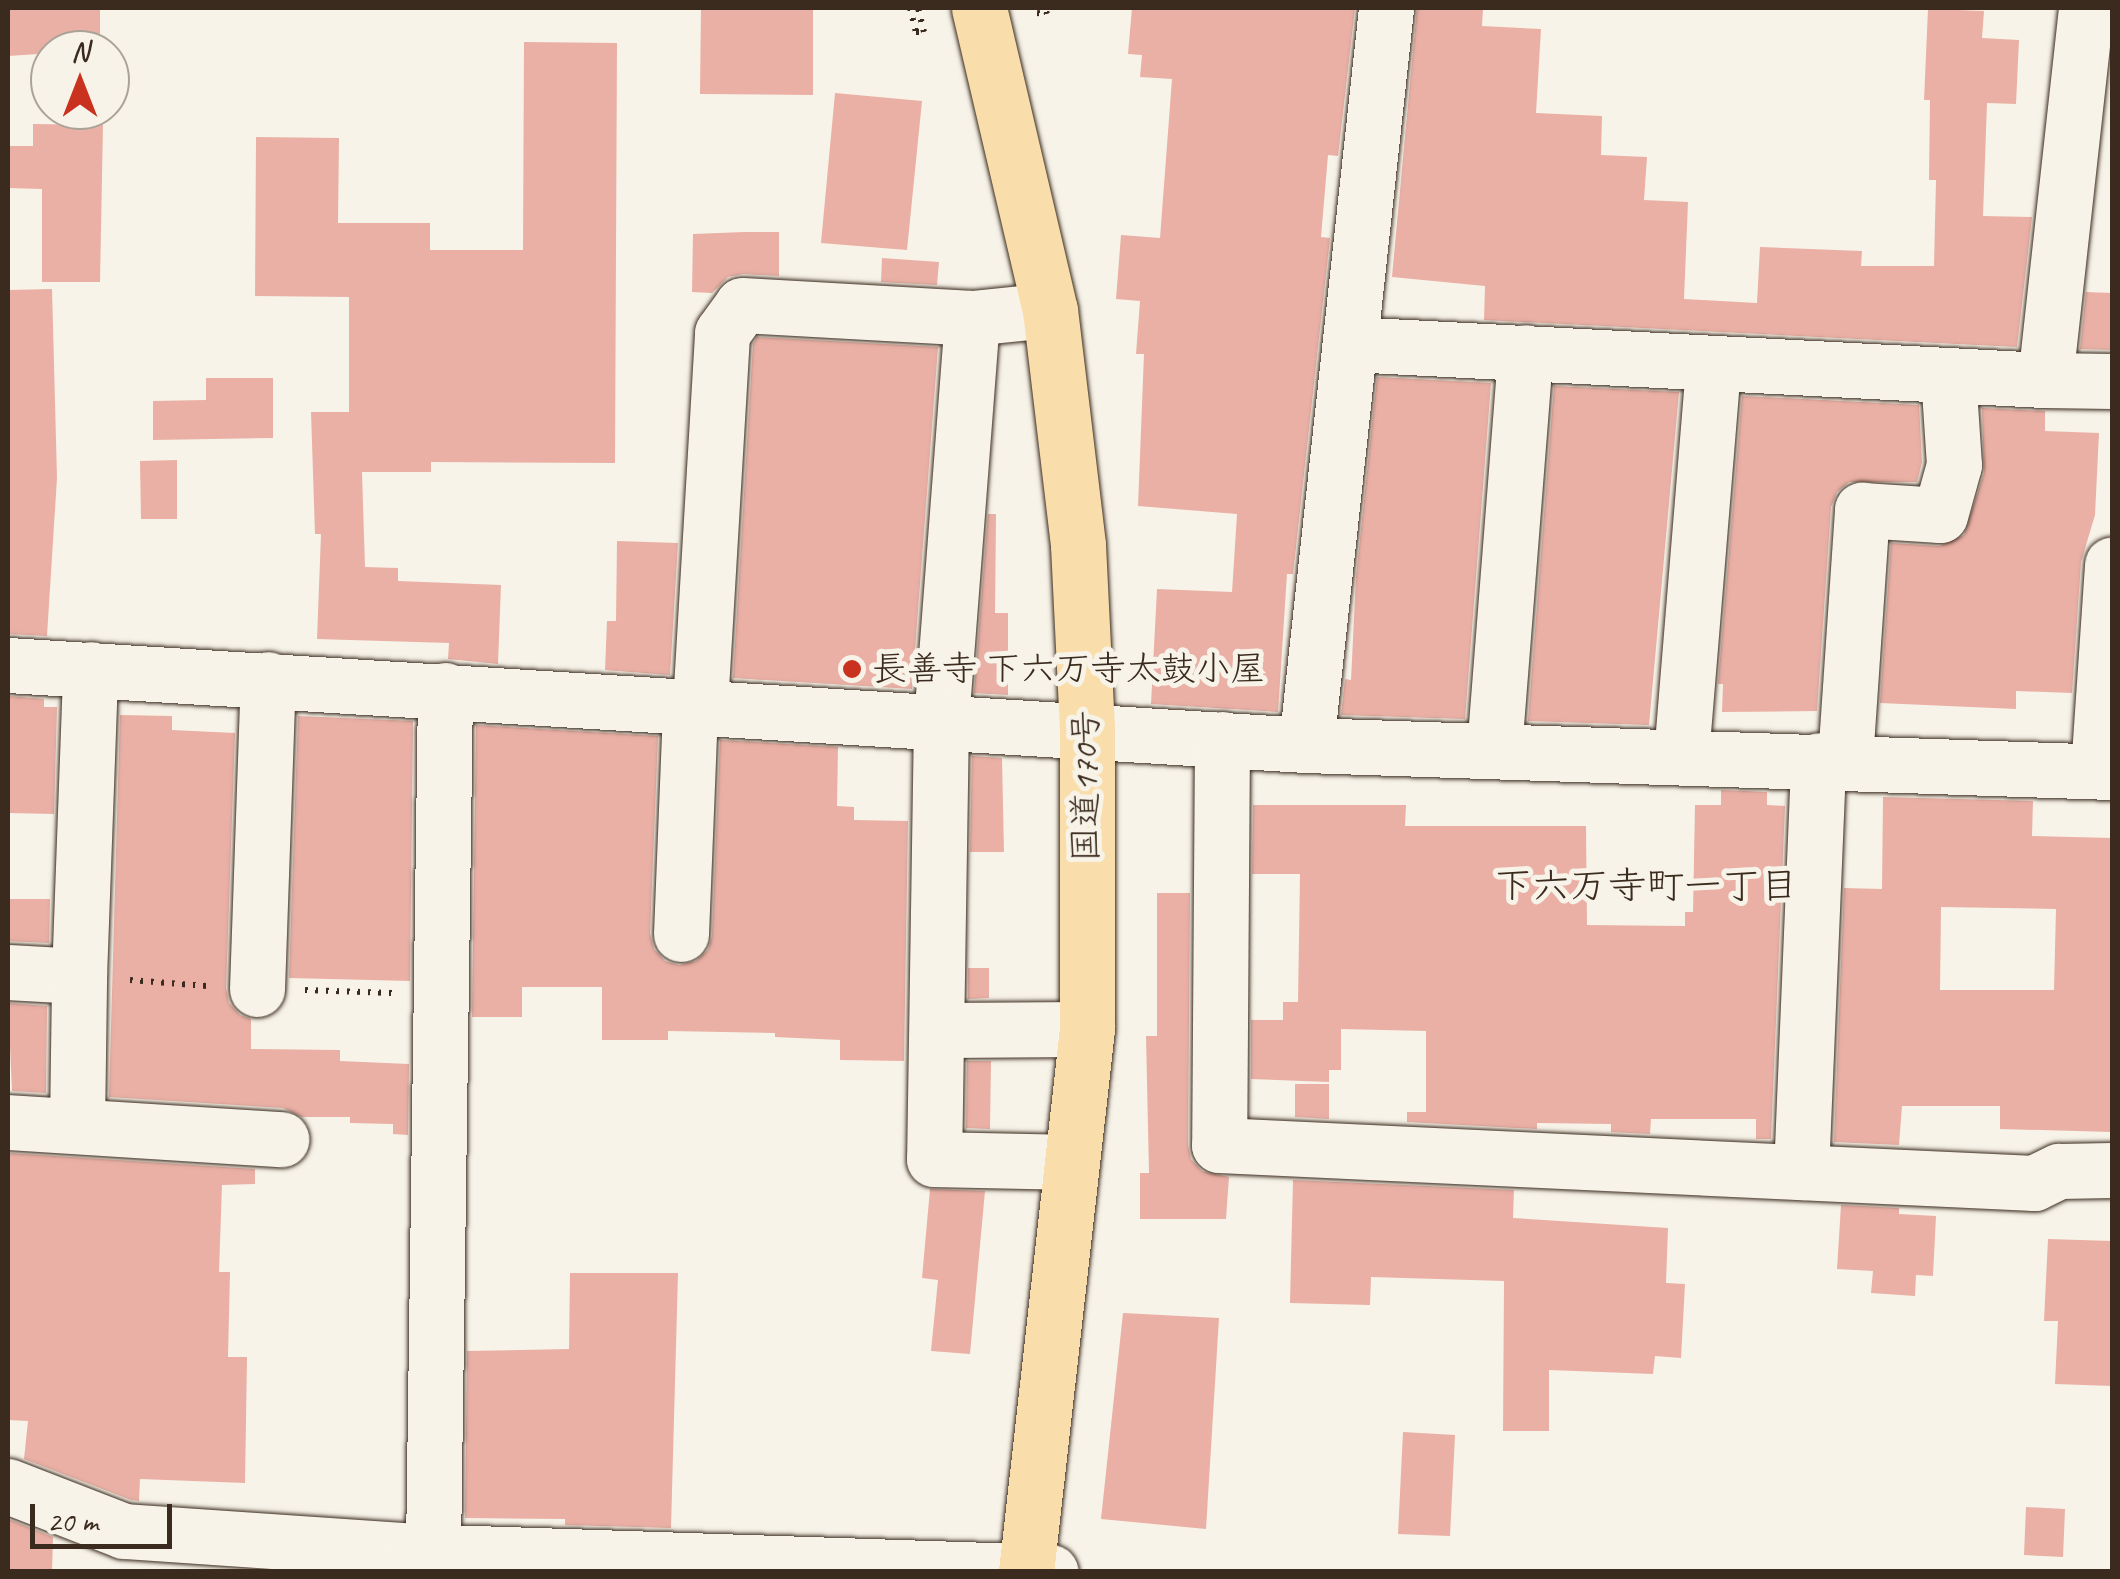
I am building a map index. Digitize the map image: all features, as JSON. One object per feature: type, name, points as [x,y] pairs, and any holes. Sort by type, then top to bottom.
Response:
[{"type":"highway","name":"国道170号","points":[[978,8],[1050,310],[1078,545],[1087,728],[1087,1029],[1035,1570]]},
{"type":"street","points":[[1306,745],[1386,8]]},
{"type":"street","points":[[2045,380],[2086,8]]},
{"type":"street","points":[[681,934],[722,334],[742,305],[972,318],[1050,310]]},
{"type":"street","points":[[972,318],[940,720],[934,1159],[1072,1162]]},
{"type":"street","points":[[1350,344],[2112,381]]},
{"type":"street","points":[[1494,750],[1525,352]]},
{"type":"street","points":[[1681,756],[1713,363]]},
{"type":"street","points":[[1801,1172],[1832,760],[1862,510],[1940,515],[1954,465],[1948,375]]},
{"type":"street","points":[[8,665],[1087,728],[1306,745],[2106,771],[2112,564]]},
{"type":"street","points":[[77,1126],[90,669]]},
{"type":"street","points":[[257,989],[268,680]]},
{"type":"street","points":[[420,1557],[445,690]]},
{"type":"street","points":[[1222,739],[1218,1146],[2034,1183],[2059,1172],[2112,1170]]},
{"type":"street","points":[[8,972],[79,976]]},
{"type":"street","points":[[938,1030],[1087,1029]]},
{"type":"street","points":[[8,1122],[280,1139]]},
{"type":"street","points":[[8,1486],[124,1531],[420,1557],[1035,1570]]},
{"type":"path","points":[[910,8],[916,32],[924,32],[918,8]]},
{"type":"path","points":[[1035,8],[1038,17],[1047,14],[1045,8]]},
{"type":"building","points":[[8,8],[100,8],[100,30],[30,30],[30,55],[8,56]]},
{"type":"building","points":[[701,8],[813,8],[813,95],[700,94]]},
{"type":"building","points":[[1132,8],[1355,8],[1338,156],[1328,155],[1321,237],[1330,238],[1293,574],[1287,574],[1278,712],[1151,704],[1157,589],[1232,592],[1237,514],[1138,506],[1144,354],[1136,354],[1140,301],[1116,299],[1121,235],[1160,238],[1172,79],[1140,77],[1142,55],[1128,54]]},
{"type":"building","points":[[1417,8],[1483,8],[1482,26],[1541,29],[1536,113],[1602,116],[1601,155],[1647,157],[1644,200],[1688,202],[1684,299],[1757,303],[1760,247],[1862,251],[1861,266],[1934,266],[1936,180],[1929,180],[1930,100],[1924,100],[1928,9],[1984,11],[1982,38],[2019,40],[2016,104],[1987,103],[1983,216],[2032,217],[2017,347],[1484,320],[1485,286],[1392,277]]},
{"type":"building","points":[[524,42],[617,43],[615,463],[431,462],[431,472],[362,472],[365,567],[398,568],[398,581],[501,585],[498,664],[448,659],[449,643],[317,639],[321,534],[315,534],[311,412],[349,412],[349,297],[255,296],[256,137],[339,138],[338,223],[430,223],[430,250],[523,250]]},
{"type":"building","points":[[835,93],[922,101],[907,250],[821,243]]},
{"type":"building","points":[[33,130],[103,130],[100,282],[42,282],[42,189],[8,188],[8,146],[33,146]]},
{"type":"building","points":[[779,232],[779,276],[743,274],[728,277],[712,293],[692,292],[693,234]]},
{"type":"building","points":[[882,258],[939,262],[937,285],[881,282]]},
{"type":"building","points":[[52,289],[57,478],[47,636],[8,634],[8,290]]},
{"type":"building","points":[[2086,292],[2112,293],[2112,350],[2080,349]]},
{"type":"building","points":[[757,337],[938,347],[912,689],[733,678],[753,344]]},
{"type":"building","points":[[1377,377],[1491,383],[1465,719],[1341,715],[1345,679],[1351,680],[1356,577]]},
{"type":"building","points":[[206,378],[273,378],[273,438],[153,440],[153,401],[206,400]]},
{"type":"building","points":[[1554,386],[1679,392],[1649,725],[1528,721]]},
{"type":"building","points":[[1742,396],[1919,405],[1922,462],[1917,482],[1849,482],[1837,492],[1831,507],[1817,711],[1722,712],[1723,684],[1718,684]]},
{"type":"building","points":[[1982,408],[2045,411],[2045,431],[2099,433],[2095,515],[2081,562],[2072,693],[2016,691],[2016,709],[1880,703],[1891,543],[1939,546],[1964,535],[1984,473]]},
{"type":"building","points":[[177,460],[177,519],[141,519],[140,461]]},
{"type":"building","points":[[988,514],[996,514],[995,613],[1008,613],[1008,695],[974,693]]},
{"type":"building","points":[[617,541],[678,543],[670,675],[605,670],[607,621],[616,621]]},
{"type":"building","points":[[8,696],[44,699],[44,707],[57,707],[54,814],[8,813]]},
{"type":"building","points":[[120,715],[172,716],[172,730],[235,733],[226,988],[229,1003],[240,1015],[251,1019],[251,1049],[340,1050],[340,1061],[409,1064],[408,1135],[393,1134],[393,1124],[350,1123],[350,1117],[302,1117],[283,1108],[109,1097]]},
{"type":"building","points":[[298,716],[413,721],[410,981],[289,978]]},
{"type":"building","points":[[476,725],[658,736],[650,933],[654,949],[665,961],[679,965],[696,961],[708,950],[712,936],[720,740],[838,747],[837,806],[854,807],[854,820],[908,821],[904,1061],[840,1060],[840,1040],[775,1037],[775,1033],[668,1031],[668,1040],[602,1040],[602,987],[522,987],[522,1017],[472,1017]]},
{"type":"building","points":[[972,756],[1002,758],[1004,852],[970,852]]},
{"type":"building","points":[[1721,790],[1767,792],[1767,805],[1785,806],[1771,1139],[1756,1139],[1756,1119],[1651,1119],[1650,1134],[1611,1132],[1611,1124],[1537,1123],[1537,1129],[1407,1122],[1407,1112],[1426,1112],[1426,1031],[1341,1029],[1341,1070],[1329,1070],[1329,1082],[1251,1079],[1251,1020],[1283,1020],[1283,1002],[1298,1002],[1300,874],[1252,874],[1253,805],[1406,805],[1405,826],[1586,826],[1587,925],[1685,926],[1685,912],[1693,912],[1695,805],[1721,805]]},
{"type":"building","points":[[1883,797],[2033,801],[2032,836],[2112,838],[2112,1132],[2000,1129],[2000,1106],[1902,1106],[1899,1145],[1834,1142],[1844,888],[1882,889]],"holes":[[[1941,907],[2056,909],[2054,990],[1940,990]]]},
{"type":"building","points":[[1157,893],[1190,893],[1188,1145],[1191,1159],[1202,1171],[1229,1177],[1226,1219],[1140,1219],[1140,1173],[1149,1173],[1146,1036],[1157,1036]]},
{"type":"building","points":[[8,899],[50,899],[49,943],[8,941]]},
{"type":"building","points":[[968,968],[989,968],[989,998],[968,999]]},
{"type":"building","points":[[8,1003],[47,1006],[46,1093],[12,1091]]},
{"type":"building","points":[[967,1061],[991,1061],[990,1129],[966,1128]]},
{"type":"building","points":[[1295,1084],[1329,1084],[1329,1119],[1295,1117]]},
{"type":"building","points":[[8,1153],[255,1169],[255,1184],[222,1185],[219,1272],[230,1272],[228,1357],[247,1357],[245,1483],[140,1479],[139,1501],[24,1459],[28,1421],[8,1420]]},
{"type":"building","points":[[1293,1180],[1514,1190],[1513,1218],[1668,1228],[1666,1283],[1685,1284],[1681,1358],[1655,1356],[1653,1374],[1549,1370],[1549,1431],[1503,1431],[1504,1281],[1371,1277],[1370,1305],[1290,1303]]},
{"type":"building","points":[[930,1189],[985,1191],[970,1354],[931,1351],[938,1280],[922,1278]]},
{"type":"building","points":[[1841,1205],[1899,1208],[1899,1214],[1936,1216],[1933,1276],[1916,1275],[1915,1296],[1871,1293],[1873,1271],[1837,1269]]},
{"type":"building","points":[[2048,1239],[2112,1241],[2112,1386],[2055,1384],[2058,1321],[2044,1321]]},
{"type":"building","points":[[570,1273],[678,1273],[671,1528],[565,1525],[565,1519],[465,1518],[467,1351],[569,1349]]},
{"type":"building","points":[[1123,1313],[1219,1318],[1206,1529],[1101,1519]]},
{"type":"building","points":[[1403,1432],[1455,1435],[1450,1536],[1398,1534]]},
{"type":"building","points":[[2026,1507],[2065,1509],[2063,1557],[2024,1555]]},
{"type":"building","points":[[8,1519],[53,1537],[52,1572],[8,1572]]},
{"type":"place","name":"長善寺 下六万寺太鼓小屋","points":[[852,669]]},
{"type":"district","name":"下六万寺町一丁目","points":[[1646,886]]}]
